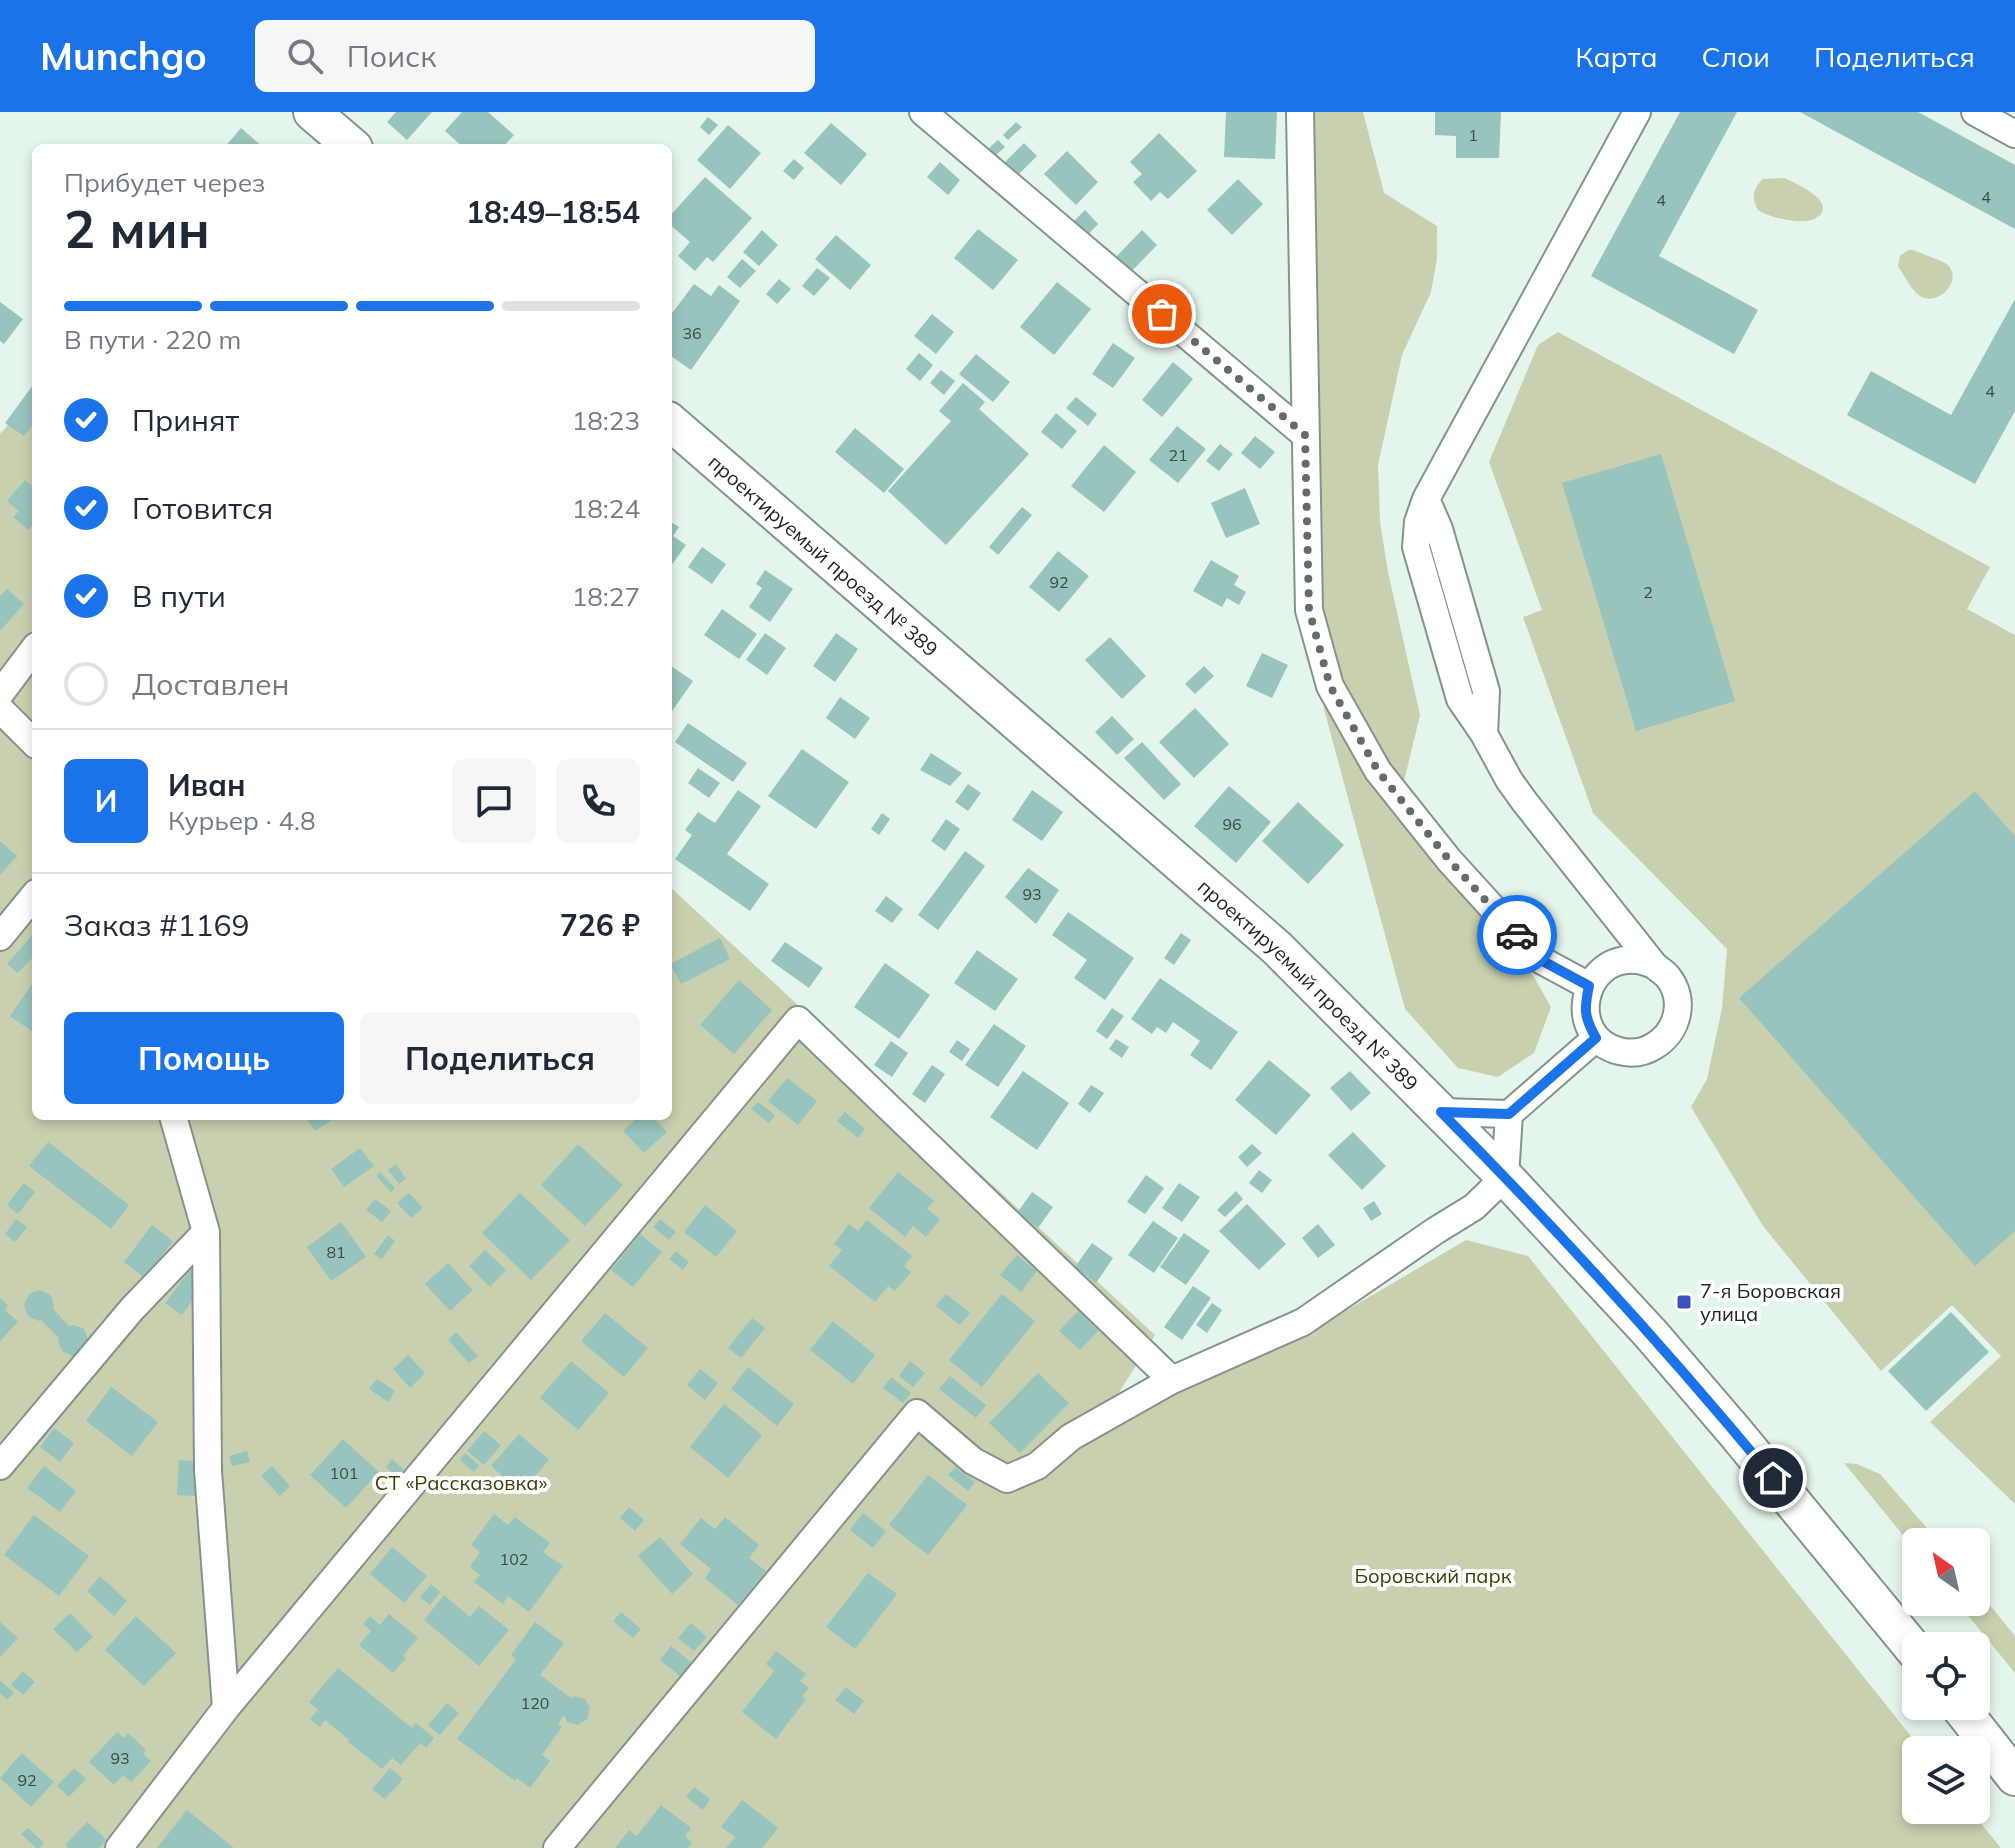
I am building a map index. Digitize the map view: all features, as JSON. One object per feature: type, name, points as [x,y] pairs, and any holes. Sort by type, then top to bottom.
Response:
[{"type":"main road","points":[[312,112],[349,144]]},
{"type":"main road","name":"проектируемый проезд № 389","points":[[672,423],[1277,948],[1505,1177],[1650,1333],[1902,1635]]},
{"type":"main road","points":[[1970,1720],[2015,1777]]},
{"type":"street","points":[[923,112],[1305,435]]},
{"type":"street","points":[[1300,112],[1309,610],[1330,686],[1378,771],[1449,860],[1539,959],[1589,986]]},
{"type":"street","points":[[1637,112],[1426,499],[1418,522],[1416,547],[1460,699],[1524,801],[1654,965],[1668,976],[1676,992],[1679,1010],[1674,1027],[1663,1041],[1647,1051],[1629,1053],[1611,1049],[1596,1038],[1587,1022],[1585,1004],[1589,986],[1601,971],[1617,962],[1636,960],[1654,965]]},
{"type":"street","points":[[1975,112],[2015,134]]},
{"type":"street","points":[[0,694],[32,651]]},
{"type":"street","points":[[0,709],[32,741]]},
{"type":"street","points":[[0,937],[32,898]]},
{"type":"street","points":[[119,1848],[226,1708],[798,1020],[1172,1380]]},
{"type":"street","points":[[1441,1112],[1509,1114],[1596,1038]]},
{"type":"street","points":[[557,1848],[917,1413],[973,1461],[1007,1479],[1037,1466],[1071,1437],[1172,1380],[1303,1322],[1474,1207],[1505,1177],[1509,1114]]},
{"type":"street","points":[[174,1120],[206,1232],[208,1471],[226,1708]]},
{"type":"street","points":[[0,1466],[132,1309],[206,1232]]},
{"type":"green space","points":[[1302,112],[1363,112],[1384,193],[1437,226],[1437,259],[1431,292],[1402,355],[1378,465],[1380,522],[1420,715],[1400,798],[1534,977],[1551,1007],[1534,1053],[1498,1077],[1458,1068],[1405,1009],[1324,709]]},
{"type":"green space","points":[[1784,178],[1814,194],[1823,207],[1821,213],[1809,221],[1794,221],[1758,210],[1754,197],[1760,182],[1763,179]]},
{"type":"green space","points":[[1908,250],[1948,265],[1952,278],[1946,291],[1934,298],[1917,293],[1898,266],[1900,256]]},
{"type":"green space","points":[[1558,332],[1990,567],[1967,609],[2015,635],[2015,1504],[1930,1422],[2001,1356],[1952,1305],[1881,1371],[1763,1226],[1691,1107],[1707,1079],[1722,1008],[1727,949],[1593,813],[1523,617],[1542,610],[1489,462],[1538,345]]},
{"type":"green space","name":"СТ «Рассказовка»","points":[[32,398],[32,1120],[672,1120],[672,889],[1155,1335],[1092,1436],[1134,1407],[1308,1333],[1466,1240],[1528,1256],[1911,1736],[1902,1736],[1902,1824],[1981,1824],[2001,1848],[0,1848],[0,434]]},
{"type":"green space","points":[[1844,1463],[1857,1464],[1880,1474],[1927,1528],[1902,1528],[1902,1534]]},
{"type":"green space","points":[[1990,1605],[2015,1636],[2015,1673],[1990,1642],[1990,1632],[1982,1632],[1968,1616],[1990,1616]]},
{"type":"building","points":[[396,112],[432,112],[407,140],[387,122]]},
{"type":"building","points":[[462,112],[488,112],[514,135],[506,144],[460,144],[445,131]]},
{"type":"building","points":[[1226,112],[1277,112],[1275,159],[1224,157]]},
{"type":"building","points":[[1435,112],[1501,112],[1499,158],[1456,158],[1456,136],[1435,135]]},
{"type":"building","points":[[1680,112],[1737,112],[1659,256],[1758,310],[1734,354],[1591,276]]},
{"type":"building","points":[[1800,112],[1918,112],[2015,165],[2015,229]]},
{"type":"building","points":[[708,117],[718,125],[709,135],[700,127]]},
{"type":"building","points":[[1016,122],[1022,127],[1008,140],[1003,135]]},
{"type":"building","points":[[831,123],[867,154],[841,185],[804,153]]},
{"type":"building","points":[[728,125],[761,153],[730,189],[697,160]]},
{"type":"building","points":[[241,128],[259,144],[227,144]]},
{"type":"building","points":[[1159,133],[1197,171],[1168,199],[1160,192],[1151,201],[1133,182],[1142,174],[1130,162]]},
{"type":"building","points":[[998,140],[1005,147],[994,157],[987,150]]},
{"type":"building","points":[[1024,143],[1037,156],[1011,182],[998,169]]},
{"type":"building","points":[[1067,151],[1098,182],[1076,205],[1044,174]]},
{"type":"building","points":[[794,159],[804,168],[794,180],[783,171]]},
{"type":"building","points":[[940,162],[960,180],[948,195],[927,177]]},
{"type":"building","points":[[705,177],[752,218],[713,262],[707,257],[695,271],[678,256],[690,242],[672,226],[672,214]]},
{"type":"building","points":[[1238,179],[1263,204],[1232,235],[1207,210]]},
{"type":"building","points":[[1085,210],[1098,224],[1083,240],[1069,226]]},
{"type":"building","points":[[978,229],[1018,260],[993,290],[954,258]]},
{"type":"building","points":[[762,230],[778,245],[759,266],[743,252]]},
{"type":"building","points":[[1142,230],[1157,245],[1128,275],[1113,260]]},
{"type":"building","points":[[836,235],[871,265],[850,290],[815,259]]},
{"type":"building","points":[[742,259],[756,271],[740,288],[727,277]]},
{"type":"building","points":[[817,268],[830,278],[814,296],[802,286]]},
{"type":"building","points":[[779,279],[791,289],[777,304],[766,294]]},
{"type":"building","points":[[1057,282],[1091,309],[1054,355],[1020,327]]},
{"type":"building","points":[[694,284],[711,296],[719,285],[740,301],[691,370],[672,357],[673,312]]},
{"type":"building","points":[[2015,299],[2015,411],[1975,484],[1847,415],[1871,371],[1951,415]]},
{"type":"building","points":[[0,302],[23,319],[4,344],[0,341]]},
{"type":"building","points":[[932,314],[954,332],[936,354],[914,336]]},
{"type":"building","points":[[1113,343],[1135,358],[1113,388],[1092,374]]},
{"type":"building","points":[[919,353],[933,365],[920,381],[906,369]]},
{"type":"building","points":[[976,354],[1010,382],[993,402],[959,374]]},
{"type":"building","points":[[1173,362],[1193,379],[1162,417],[1142,400]]},
{"type":"building","points":[[941,370],[955,381],[944,395],[930,383]]},
{"type":"building","points":[[963,383],[985,402],[979,409],[1029,454],[946,545],[888,491],[951,421],[939,411]]},
{"type":"building","points":[[32,386],[32,425],[24,436],[5,423]]},
{"type":"building","points":[[1076,397],[1097,414],[1088,426],[1066,408]]},
{"type":"building","points":[[1056,413],[1077,431],[1062,449],[1041,432]]},
{"type":"building","points":[[1177,426],[1206,449],[1178,483],[1149,460]]},
{"type":"building","points":[[855,428],[904,469],[884,493],[835,452]]},
{"type":"building","points":[[1255,436],[1275,452],[1260,469],[1241,453]]},
{"type":"building","points":[[1220,444],[1233,454],[1219,471],[1206,461]]},
{"type":"building","points":[[1104,445],[1136,472],[1104,512],[1071,486]]},
{"type":"building","points":[[1661,454],[1735,701],[1636,731],[1562,483]]},
{"type":"building","points":[[25,480],[32,486],[32,526],[28,530],[13,517],[19,511],[7,501]]},
{"type":"building","points":[[1245,488],[1260,524],[1226,538],[1211,503]]},
{"type":"building","points":[[1022,507],[1032,515],[998,555],[989,547]]},
{"type":"building","points":[[672,523],[679,527],[673,536],[686,545],[672,564]]},
{"type":"building","points":[[702,547],[726,564],[712,584],[688,567]]},
{"type":"building","points":[[1058,551],[1089,576],[1059,612],[1029,587]]},
{"type":"building","points":[[1211,560],[1239,576],[1234,585],[1246,592],[1239,605],[1227,598],[1222,607],[1193,591]]},
{"type":"building","points":[[765,570],[793,589],[770,622],[749,607],[762,588],[756,584]]},
{"type":"building","points":[[7,589],[24,604],[0,631],[0,596]]},
{"type":"building","points":[[722,609],[757,634],[739,659],[704,635]]},
{"type":"building","points":[[765,633],[786,648],[767,675],[746,660]]},
{"type":"building","points":[[836,633],[858,649],[835,682],[813,666]]},
{"type":"building","points":[[1110,637],[1146,676],[1122,699],[1085,660]]},
{"type":"building","points":[[1262,653],[1288,665],[1272,698],[1246,686]]},
{"type":"building","points":[[1204,666],[1214,676],[1195,694],[1185,684]]},
{"type":"building","points":[[672,667],[693,681],[672,711]]},
{"type":"building","points":[[840,697],[870,718],[855,739],[826,718]]},
{"type":"building","points":[[1195,708],[1229,744],[1194,778],[1159,742]]},
{"type":"building","points":[[1112,716],[1134,739],[1117,755],[1095,732]]},
{"type":"building","points":[[688,723],[747,763],[733,782],[675,742]]},
{"type":"building","points":[[1142,742],[1181,784],[1164,800],[1124,758]]},
{"type":"building","points":[[802,749],[849,782],[816,829],[768,796]]},
{"type":"building","points":[[931,753],[962,773],[950,786],[920,770]]},
{"type":"building","points":[[698,768],[720,783],[709,798],[688,783]]},
{"type":"building","points":[[968,784],[981,793],[968,811],[955,802]]},
{"type":"building","points":[[1229,786],[1271,822],[1236,863],[1194,826]]},
{"type":"building","points":[[738,790],[761,806],[727,854],[769,884],[750,911],[675,859],[692,835],[685,830],[698,812],[715,823]]},
{"type":"building","points":[[1032,790],[1063,812],[1042,841],[1012,820]]},
{"type":"building","points":[[1975,791],[2015,836],[2015,1231],[1975,1266],[1739,998]]},
{"type":"building","points":[[1298,802],[1344,845],[1308,884],[1262,841]]},
{"type":"building","points":[[882,813],[890,819],[879,835],[871,829]]},
{"type":"building","points":[[946,819],[960,829],[945,851],[931,841]]},
{"type":"building","points":[[0,841],[17,856],[0,875]]},
{"type":"building","points":[[965,851],[985,866],[938,930],[918,915]]},
{"type":"building","points":[[1028,868],[1059,890],[1036,924],[1005,897]]},
{"type":"building","points":[[886,896],[903,909],[892,923],[875,911]]},
{"type":"building","points":[[1068,912],[1134,958],[1105,1000],[1074,978],[1087,960],[1052,935]]},
{"type":"building","points":[[1181,933],[1191,940],[1174,965],[1164,958]]},
{"type":"building","points":[[32,935],[32,958],[18,973],[7,964]]},
{"type":"building","points":[[720,938],[730,959],[681,984],[672,963]]},
{"type":"building","points":[[785,942],[823,968],[809,988],[771,961]]},
{"type":"building","points":[[977,950],[1018,979],[995,1011],[954,983]]},
{"type":"building","points":[[885,963],[930,995],[899,1039],[854,1007]]},
{"type":"building","points":[[1160,978],[1238,1032],[1211,1070],[1190,1055],[1200,1041],[1173,1022],[1166,1033],[1157,1027],[1152,1034],[1131,1019]]},
{"type":"building","points":[[739,980],[772,1010],[734,1054],[700,1025]]},
{"type":"building","points":[[32,984],[32,1031],[10,1016]]},
{"type":"building","points":[[1112,1008],[1124,1016],[1107,1039],[1096,1031]]},
{"type":"building","points":[[994,1024],[1026,1046],[998,1087],[965,1065]]},
{"type":"building","points":[[1116,1039],[1129,1047],[1122,1058],[1109,1049]]},
{"type":"building","points":[[957,1040],[970,1049],[962,1061],[949,1052]]},
{"type":"building","points":[[891,1041],[908,1053],[892,1077],[874,1065]]},
{"type":"building","points":[[1269,1060],[1311,1095],[1276,1135],[1235,1100]]},
{"type":"building","points":[[932,1065],[945,1074],[925,1103],[912,1094]]},
{"type":"building","points":[[1023,1071],[1069,1103],[1037,1150],[990,1117]]},
{"type":"building","points":[[1350,1071],[1371,1093],[1351,1111],[1330,1088]]},
{"type":"building","points":[[787,1078],[817,1101],[798,1125],[768,1101]]},
{"type":"building","points":[[1091,1085],[1104,1093],[1090,1113],[1078,1104]]},
{"type":"building","points":[[758,1102],[775,1115],[769,1123],[751,1109]]},
{"type":"building","points":[[845,1112],[865,1129],[858,1138],[837,1121]]},
{"type":"building","points":[[308,1120],[331,1120],[315,1131]]},
{"type":"building","points":[[635,1120],[656,1120],[667,1132],[644,1153],[623,1131]]},
{"type":"building","points":[[1353,1132],[1386,1166],[1362,1190],[1328,1155]]},
{"type":"building","points":[[48,1142],[129,1205],[111,1229],[29,1166]]},
{"type":"building","points":[[578,1144],[623,1185],[585,1226],[541,1185]]},
{"type":"building","points":[[1252,1144],[1262,1153],[1247,1167],[1238,1157]]},
{"type":"building","points":[[360,1148],[374,1166],[344,1187],[331,1169]]},
{"type":"building","points":[[396,1164],[406,1179],[399,1184],[388,1170]]},
{"type":"building","points":[[1259,1170],[1272,1180],[1262,1193],[1249,1183]]},
{"type":"building","points":[[380,1172],[395,1188],[391,1192],[376,1176]]},
{"type":"building","points":[[898,1172],[934,1201],[927,1209],[940,1219],[926,1237],[913,1226],[905,1237],[869,1208]]},
{"type":"building","points":[[1146,1175],[1164,1188],[1145,1214],[1127,1202]]},
{"type":"building","points":[[24,1183],[35,1192],[18,1214],[7,1205]]},
{"type":"building","points":[[1179,1183],[1200,1197],[1182,1222],[1162,1208]]},
{"type":"building","points":[[1236,1191],[1243,1199],[1225,1217],[1217,1210]]},
{"type":"building","points":[[1032,1192],[1053,1207],[1038,1228],[1017,1213]]},
{"type":"building","points":[[409,1193],[423,1208],[411,1218],[397,1203]]},
{"type":"building","points":[[520,1193],[570,1240],[531,1280],[482,1233]]},
{"type":"building","points":[[375,1199],[391,1211],[382,1222],[366,1210]]},
{"type":"building","points":[[1374,1201],[1382,1214],[1371,1221],[1363,1208]]},
{"type":"building","points":[[1247,1204],[1286,1244],[1259,1270],[1219,1231]]},
{"type":"building","points":[[705,1205],[737,1231],[716,1257],[684,1232]]},
{"type":"building","points":[[16,1219],[27,1227],[15,1242],[5,1234]]},
{"type":"building","points":[[660,1219],[676,1232],[669,1240],[653,1227]]},
{"type":"building","points":[[867,1220],[912,1256],[904,1266],[911,1272],[895,1291],[888,1286],[875,1302],[829,1266],[842,1250],[834,1244],[849,1224],[858,1231]]},
{"type":"building","points":[[1153,1221],[1178,1238],[1154,1273],[1128,1255]]},
{"type":"building","points":[[341,1222],[366,1257],[331,1281],[307,1247]]},
{"type":"building","points":[[1318,1224],[1335,1245],[1318,1258],[1302,1238]]},
{"type":"building","points":[[152,1225],[173,1241],[145,1278],[124,1262]]},
{"type":"building","points":[[1184,1233],[1210,1251],[1186,1285],[1160,1267]]},
{"type":"building","points":[[640,1234],[662,1252],[633,1287],[611,1270]]},
{"type":"building","points":[[388,1235],[395,1241],[382,1259],[374,1254]]},
{"type":"building","points":[[1092,1243],[1113,1258],[1096,1283],[1075,1267]]},
{"type":"building","points":[[485,1250],[506,1270],[490,1287],[469,1266]]},
{"type":"building","points":[[676,1251],[689,1262],[683,1270],[669,1259]]},
{"type":"building","points":[[1017,1255],[1037,1271],[1021,1292],[1000,1275]]},
{"type":"building","points":[[448,1263],[473,1290],[450,1311],[425,1284]]},
{"type":"building","points":[[190,1270],[206,1282],[182,1315],[165,1303]]},
{"type":"building","points":[[1193,1286],[1211,1298],[1182,1340],[1164,1327]]},
{"type":"building","points":[[40,1290],[51,1295],[53,1309],[69,1326],[84,1329],[88,1340],[84,1351],[73,1356],[62,1351],[59,1338],[41,1320],[28,1316],[24,1305],[29,1294]]},
{"type":"building","points":[[946,1294],[970,1313],[960,1325],[936,1306]]},
{"type":"building","points":[[1002,1294],[1035,1321],[982,1387],[949,1360]]},
{"type":"building","points":[[0,1298],[8,1305],[5,1310],[18,1322],[0,1341]]},
{"type":"building","points":[[1212,1303],[1222,1310],[1207,1333],[1196,1325]]},
{"type":"building","points":[[1081,1308],[1102,1327],[1080,1350],[1059,1331]]},
{"type":"building","points":[[1951,1312],[1989,1352],[1926,1411],[1888,1371]]},
{"type":"building","points":[[605,1313],[648,1348],[624,1377],[581,1341]]},
{"type":"building","points":[[752,1318],[765,1328],[741,1358],[728,1348]]},
{"type":"building","points":[[833,1321],[875,1355],[853,1384],[810,1350]]},
{"type":"building","points":[[456,1332],[478,1356],[469,1363],[448,1340]]},
{"type":"building","points":[[408,1355],[425,1373],[410,1388],[393,1369]]},
{"type":"building","points":[[571,1361],[609,1393],[578,1430],[540,1398]]},
{"type":"building","points":[[910,1361],[925,1373],[913,1387],[899,1376]]},
{"type":"building","points":[[748,1367],[794,1404],[777,1426],[731,1389]]},
{"type":"building","points":[[700,1369],[718,1383],[705,1400],[687,1385]]},
{"type":"building","points":[[1038,1373],[1069,1403],[1020,1453],[989,1423]]},
{"type":"building","points":[[950,1376],[986,1405],[976,1418],[939,1389]]},
{"type":"building","points":[[891,1377],[911,1393],[903,1403],[883,1388]]},
{"type":"building","points":[[377,1379],[395,1391],[388,1402],[369,1389]]},
{"type":"building","points":[[111,1387],[158,1422],[132,1456],[86,1421]]},
{"type":"building","points":[[724,1404],[762,1435],[728,1478],[690,1447]]},
{"type":"building","points":[[54,1428],[74,1443],[60,1462],[40,1447]]},
{"type":"building","points":[[484,1431],[501,1445],[484,1465],[467,1451]]},
{"type":"building","points":[[519,1434],[549,1460],[521,1492],[491,1466]]},
{"type":"building","points":[[343,1439],[379,1472],[346,1508],[310,1475]]},
{"type":"building","points":[[247,1451],[250,1462],[232,1466],[229,1456]]},
{"type":"building","points":[[465,1453],[479,1465],[474,1472],[460,1460]]},
{"type":"building","points":[[392,1459],[407,1472],[401,1480],[386,1467]]},
{"type":"building","points":[[179,1460],[199,1462],[197,1496],[177,1495]]},
{"type":"building","points":[[44,1466],[76,1491],[60,1512],[27,1488]]},
{"type":"building","points":[[272,1466],[290,1486],[280,1496],[261,1476]]},
{"type":"building","points":[[955,1467],[975,1482],[968,1491],[948,1475]]},
{"type":"building","points":[[928,1475],[967,1505],[928,1555],[889,1525]]},
{"type":"building","points":[[629,1507],[644,1520],[635,1531],[620,1518]]},
{"type":"building","points":[[863,1513],[886,1531],[873,1548],[850,1530]]},
{"type":"building","points":[[494,1514],[508,1525],[515,1517],[550,1543],[543,1552],[563,1566],[529,1612],[508,1596],[503,1604],[474,1582],[480,1575],[470,1567],[480,1552],[471,1545]]},
{"type":"building","points":[[34,1515],[89,1556],[59,1596],[4,1555]]},
{"type":"building","points":[[725,1517],[759,1545],[749,1558],[766,1571],[738,1605],[705,1578],[711,1569],[680,1544],[701,1518],[715,1529]]},
{"type":"building","points":[[660,1537],[693,1574],[672,1594],[638,1556]]},
{"type":"building","points":[[392,1547],[427,1576],[404,1603],[370,1574]]},
{"type":"building","points":[[868,1573],[897,1594],[855,1649],[826,1627]]},
{"type":"building","points":[[100,1576],[127,1601],[114,1616],[87,1591]]},
{"type":"building","points":[[431,1584],[440,1592],[430,1605],[420,1597]]},
{"type":"building","points":[[444,1595],[470,1617],[479,1606],[509,1630],[479,1666],[424,1620]]},
{"type":"building","points":[[621,1612],[641,1629],[633,1638],[613,1621]]},
{"type":"building","points":[[70,1613],[93,1637],[77,1652],[53,1629]]},
{"type":"building","points":[[389,1614],[418,1638],[393,1673],[359,1645],[371,1631],[363,1624],[370,1616],[380,1625]]},
{"type":"building","points":[[136,1616],[176,1653],[144,1686],[105,1650]]},
{"type":"building","points":[[0,1622],[18,1638],[0,1657]]},
{"type":"building","points":[[535,1622],[564,1643],[540,1675],[571,1698],[585,1699],[590,1708],[587,1719],[578,1725],[567,1722],[564,1715],[558,1724],[562,1727],[542,1755],[550,1761],[530,1788],[517,1778],[515,1781],[457,1739],[516,1659],[511,1655]]},
{"type":"building","points":[[691,1623],[707,1637],[694,1651],[678,1638]]},
{"type":"building","points":[[671,1646],[696,1666],[685,1680],[660,1660]]},
{"type":"building","points":[[776,1651],[806,1674],[800,1681],[809,1688],[802,1696],[806,1699],[776,1739],[742,1712],[774,1671],[766,1664]]},
{"type":"building","points":[[338,1668],[412,1728],[416,1723],[434,1738],[426,1748],[420,1743],[401,1765],[392,1758],[382,1769],[325,1720],[320,1727],[310,1719],[318,1710],[309,1702]]},
{"type":"building","points":[[23,1671],[35,1682],[23,1695],[11,1685]]},
{"type":"building","points":[[0,1680],[14,1693],[7,1700],[0,1693]]},
{"type":"building","points":[[846,1687],[864,1701],[854,1714],[835,1700]]},
{"type":"building","points":[[447,1703],[459,1713],[440,1735],[428,1725]]},
{"type":"building","points":[[117,1732],[124,1738],[128,1733],[146,1750],[143,1754],[151,1761],[131,1782],[123,1775],[114,1785],[89,1762]]},
{"type":"building","points":[[22,1753],[54,1782],[31,1807],[0,1778]]},
{"type":"building","points":[[74,1768],[86,1779],[69,1797],[57,1786]]},
{"type":"building","points":[[390,1768],[403,1779],[385,1799],[372,1789]]},
{"type":"building","points":[[694,1787],[710,1799],[703,1810],[686,1797]]},
{"type":"building","points":[[742,1800],[778,1828],[762,1848],[726,1848],[735,1837],[721,1827]]},
{"type":"building","points":[[661,1805],[691,1828],[685,1836],[692,1842],[688,1848],[615,1848],[629,1830],[637,1836]]},
{"type":"building","points":[[187,1810],[234,1848],[157,1848]]},
{"type":"building","points":[[87,1822],[107,1840],[99,1848],[69,1848],[65,1845]]},
{"type":"building","points":[[28,1828],[44,1843],[39,1848],[21,1834]]},
{"type":"way so far","points":[[1162,314],[1305,435],[1309,610],[1330,686],[1378,771],[1449,860],[1517,935]]},
{"type":"place","name":"7-я Боровская улица","points":[[1684,1302]]},
{"type":"route","points":[[1517,935],[1539,959],[1589,986],[1585,1004],[1587,1022],[1596,1038],[1509,1114],[1441,1112],[1650,1333],[1773,1478]]},
{"type":"park label","name":"Боровский парк","points":[[1433,1575]]}]
